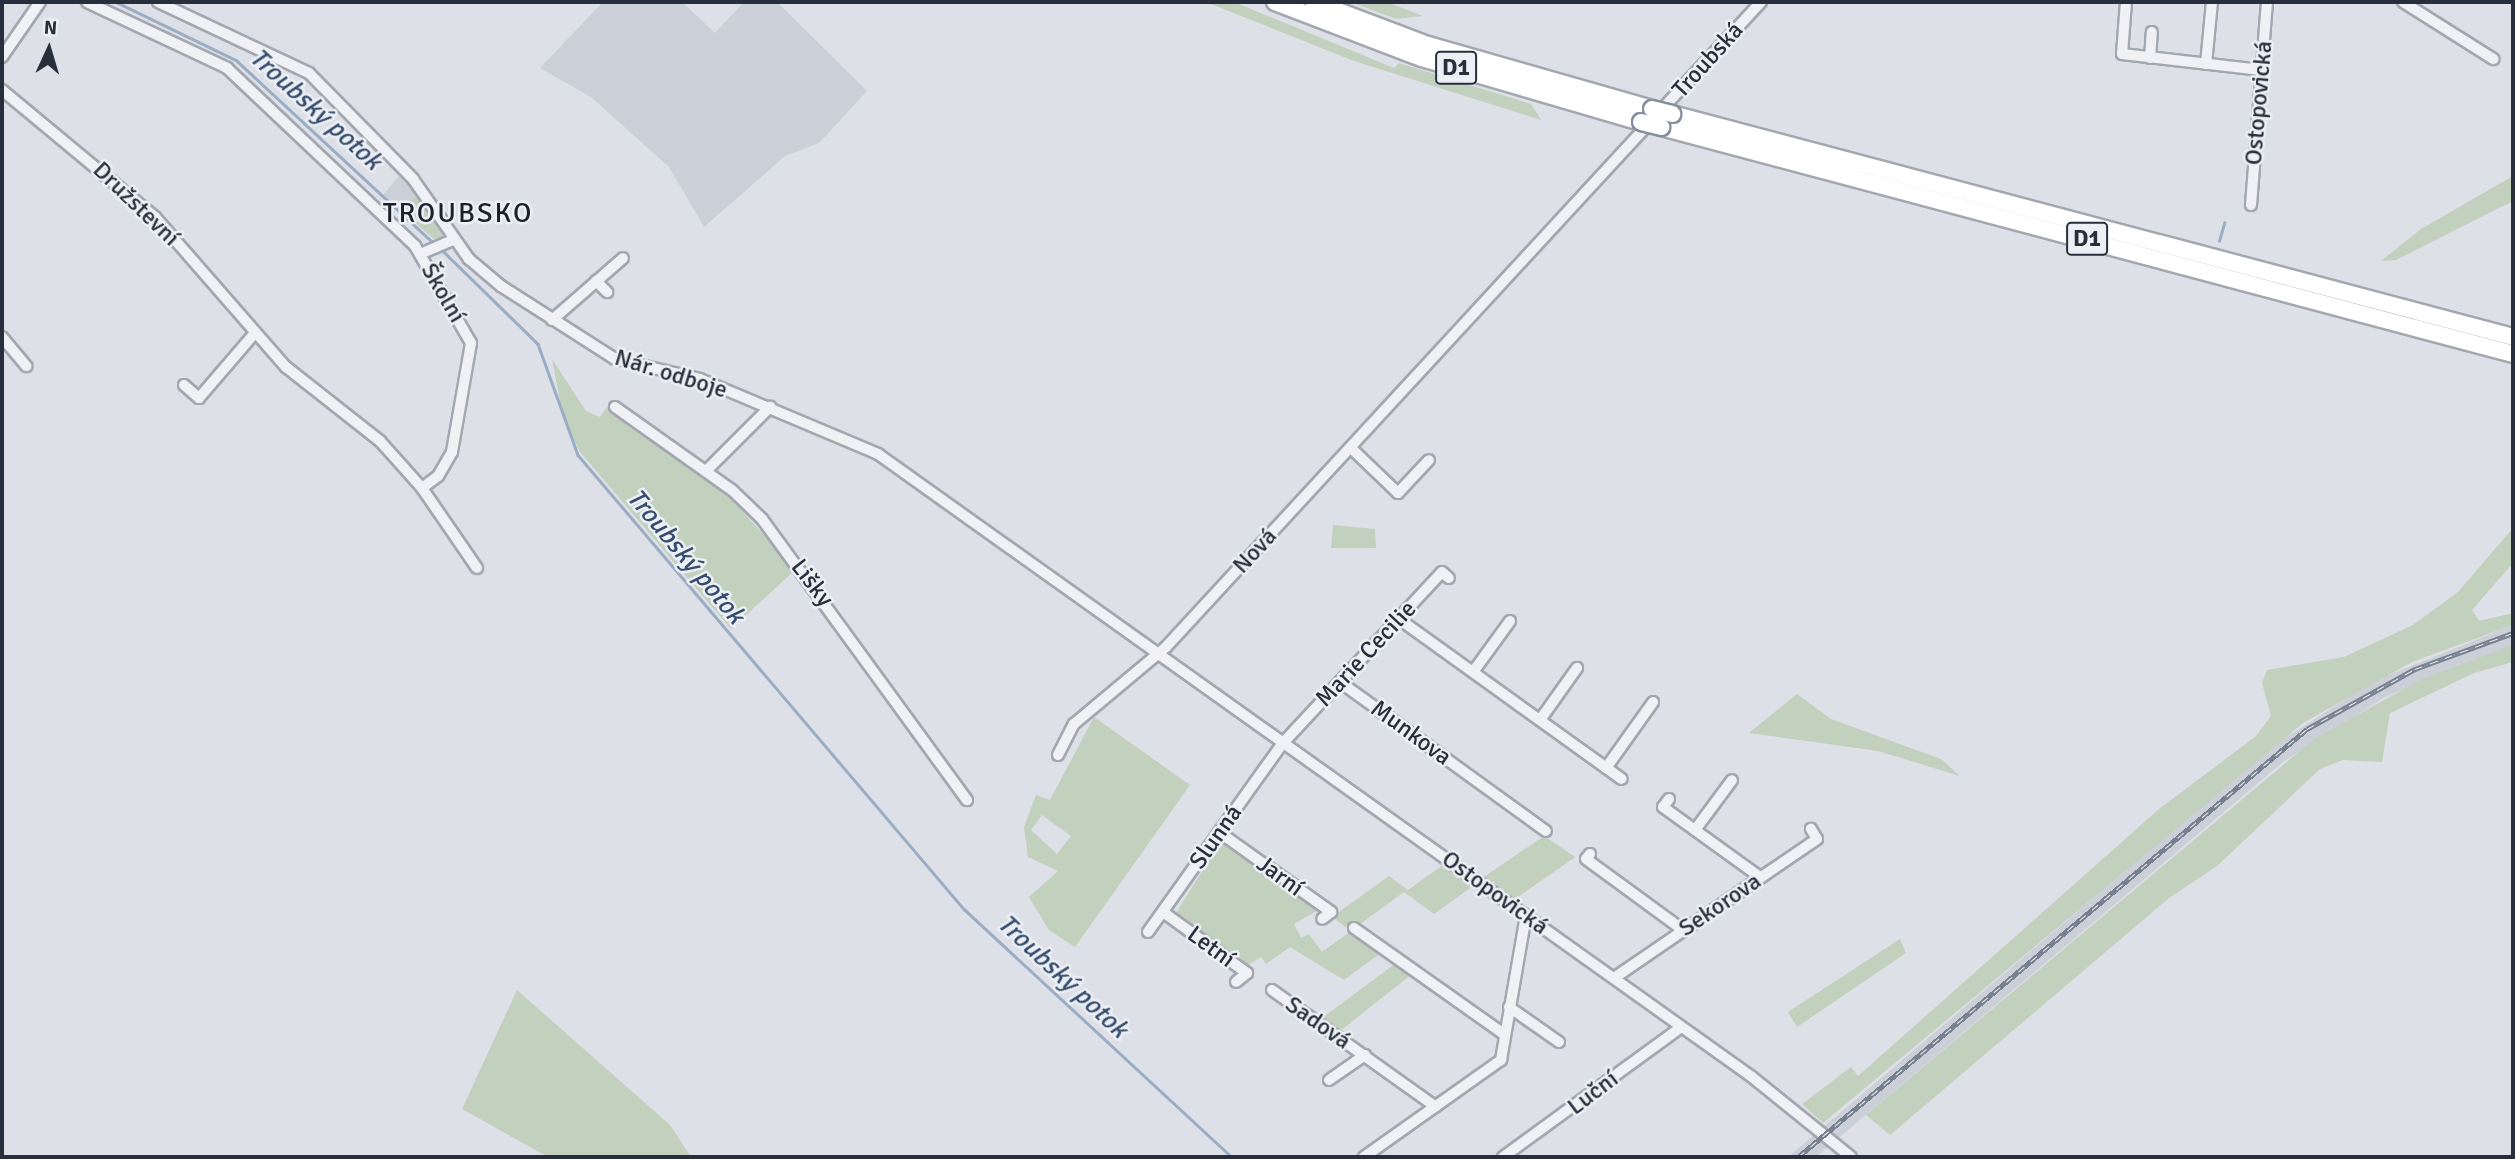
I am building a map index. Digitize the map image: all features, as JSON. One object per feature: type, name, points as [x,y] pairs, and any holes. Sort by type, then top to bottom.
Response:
[{"type":"highway","name":"D1","points":[[1275,2],[1422,58],[2513,354]]},
{"type":"highway","name":"D1","points":[[1314,2],[1441,49],[1652,119],[1672,114],[2513,337]]},
{"type":"street","points":[[2,57],[40,2]]},
{"type":"street","name":"Školní","points":[[87,2],[227,68],[420,254],[471,343],[452,452],[438,476],[422,488]]},
{"type":"street","name":"Nár. odboje","points":[[158,2],[302,67],[413,179],[453,240],[481,271],[552,320],[615,359],[700,379],[878,454],[1158,652]]},
{"type":"street","name":"Troubská","points":[[1517,268],[1761,2]]},
{"type":"street","points":[[2126,2],[2122,54],[2261,70]]},
{"type":"street","points":[[2206,64],[2211,2]]},
{"type":"street","name":"Ostopovická","points":[[2251,205],[2267,2]]},
{"type":"street","points":[[2403,2],[2493,59]]},
{"type":"street","points":[[2150,58],[2152,32]]},
{"type":"street","name":"Družstevní","points":[[2,90],[155,217],[254,334],[380,441],[422,488],[477,568]]},
{"type":"street","points":[[420,254],[453,240]]},
{"type":"street","points":[[552,320],[622,258]]},
{"type":"street","name":"Nová","points":[[1058,755],[1074,724],[1158,652],[1517,268]]},
{"type":"street","points":[[596,281],[607,292]]},
{"type":"street","points":[[184,385],[199,398],[254,334]]},
{"type":"street","points":[[2,337],[26,366]]},
{"type":"street","name":"Lišky","points":[[615,407],[706,471],[767,525],[967,800]]},
{"type":"street","points":[[706,471],[770,407]]},
{"type":"street","points":[[1351,448],[1398,493],[1429,460]]},
{"type":"street","name":"Marie Cecilie","points":[[1283,743],[1442,572],[1449,578]]},
{"type":"street","points":[[1399,619],[1622,779]]},
{"type":"street","points":[[1473,672],[1510,621]]},
{"type":"street","name":"Ostopovická","points":[[1158,652],[1614,978],[1851,1157]]},
{"type":"street","points":[[1540,720],[1577,668]]},
{"type":"street","name":"Munkova","points":[[1340,682],[1484,781],[1546,831]]},
{"type":"street","points":[[1606,768],[1653,702]]},
{"type":"street","name":"Slunná","points":[[1149,932],[1283,743]]},
{"type":"street","points":[[1696,830],[1732,780]]},
{"type":"street","points":[[1669,799],[1664,807],[1760,877]]},
{"type":"street","name":"Sekorova","points":[[1614,978],[1817,839],[1811,829]]},
{"type":"street","name":"Jarní","points":[[1219,832],[1329,915]]},
{"type":"street","points":[[1591,854],[1586,859],[1683,929]]},
{"type":"street","name":"Letní","points":[[1163,912],[1247,973],[1236,982]]},
{"type":"street","points":[[1364,1157],[1499,1063],[1526,916]]},
{"type":"street","points":[[1354,928],[1432,978],[1505,1035]]},
{"type":"street","name":"Sadová","points":[[1272,990],[1436,1107]]},
{"type":"street","points":[[1509,1007],[1559,1042]]},
{"type":"street","name":"Luční","points":[[1503,1157],[1681,1027]]},
{"type":"street","name":"Sadová","points":[[1329,1080],[1365,1055]]},
{"type":"shaded area","points":[[603,2],[682,2],[715,33],[744,2],[777,2],[867,91],[819,143],[785,156],[704,227],[669,167],[591,97],[540,68]]},
{"type":"shaded area","points":[[399,176],[417,194],[442,237],[434,239],[383,195]]},
{"type":"shaded area","points":[[2513,625],[2513,645],[2385,697],[2283,762],[1816,1157],[1788,1157],[2271,747],[2376,680]]},
{"type":"green space","points":[[1206,2],[1234,2],[1394,68],[1399,63],[1531,104],[1541,120],[1354,61]]},
{"type":"green space","points":[[1351,2],[1387,2],[1423,16],[1396,19]]},
{"type":"green space","points":[[2513,176],[2513,201],[2396,260],[2381,261],[2421,229]]},
{"type":"green space","points":[[417,194],[442,237],[434,239],[401,210]]},
{"type":"green space","points":[[552,359],[586,411],[600,417],[610,403],[613,412],[721,487],[795,570],[731,629],[580,452],[564,421]]},
{"type":"green space","points":[[1333,525],[1375,529],[1376,548],[1331,548]]},
{"type":"green space","points":[[2513,528],[2513,563],[2472,610],[2479,621],[2513,613],[2513,625],[2412,662],[2303,723],[1823,1123],[1802,1104],[1851,1067],[1858,1076],[2159,809],[2256,736],[2271,716],[2262,683],[2267,670],[2344,657],[2413,625],[2458,592]]},
{"type":"green space","points":[[2513,645],[2513,662],[2474,673],[2390,713],[2382,762],[2343,760],[2320,769],[2217,866],[2169,898],[1890,1135],[1866,1115],[2314,739],[2420,680]]},
{"type":"green space","points":[[1797,694],[1831,719],[1941,759],[1960,776],[1878,751],[1749,733]]},
{"type":"green space","points":[[1094,717],[1190,785],[1075,947],[1049,930],[1029,897],[1058,871],[1028,857],[1024,827],[1036,795],[1050,800]],"holes":[[[1042,815],[1071,836],[1057,854],[1031,830]]]},
{"type":"green space","points":[[1544,836],[1575,857],[1515,899],[1484,877]]},
{"type":"green space","points":[[1222,839],[1315,905],[1318,910],[1294,924],[1301,938],[1309,934],[1322,952],[1351,931],[1332,917],[1389,876],[1408,890],[1443,865],[1473,886],[1434,914],[1404,892],[1352,930],[1382,952],[1344,980],[1290,947],[1266,964],[1261,957],[1248,965],[1176,913]]},
{"type":"green space","points":[[1900,939],[1906,953],[1797,1027],[1788,1012]]},
{"type":"green space","points":[[1396,963],[1412,974],[1340,1031],[1322,1018]]},
{"type":"green space","points":[[517,990],[670,1125],[691,1157],[548,1157],[462,1109]]},
{"type":"waterway","name":"Troubský potok","points":[[116,2],[236,60],[436,245]]},
{"type":"waterway","points":[[2219,241],[2224,223]]},
{"type":"waterway","name":"Troubský potok","points":[[441,249],[538,344],[578,455],[964,909],[1232,1157]]},
{"type":"railway","points":[[1798,1157],[2307,729],[2415,669],[2513,633]]},
{"type":"district","name":"TROUBSKO","points":[[458,213]]}]
